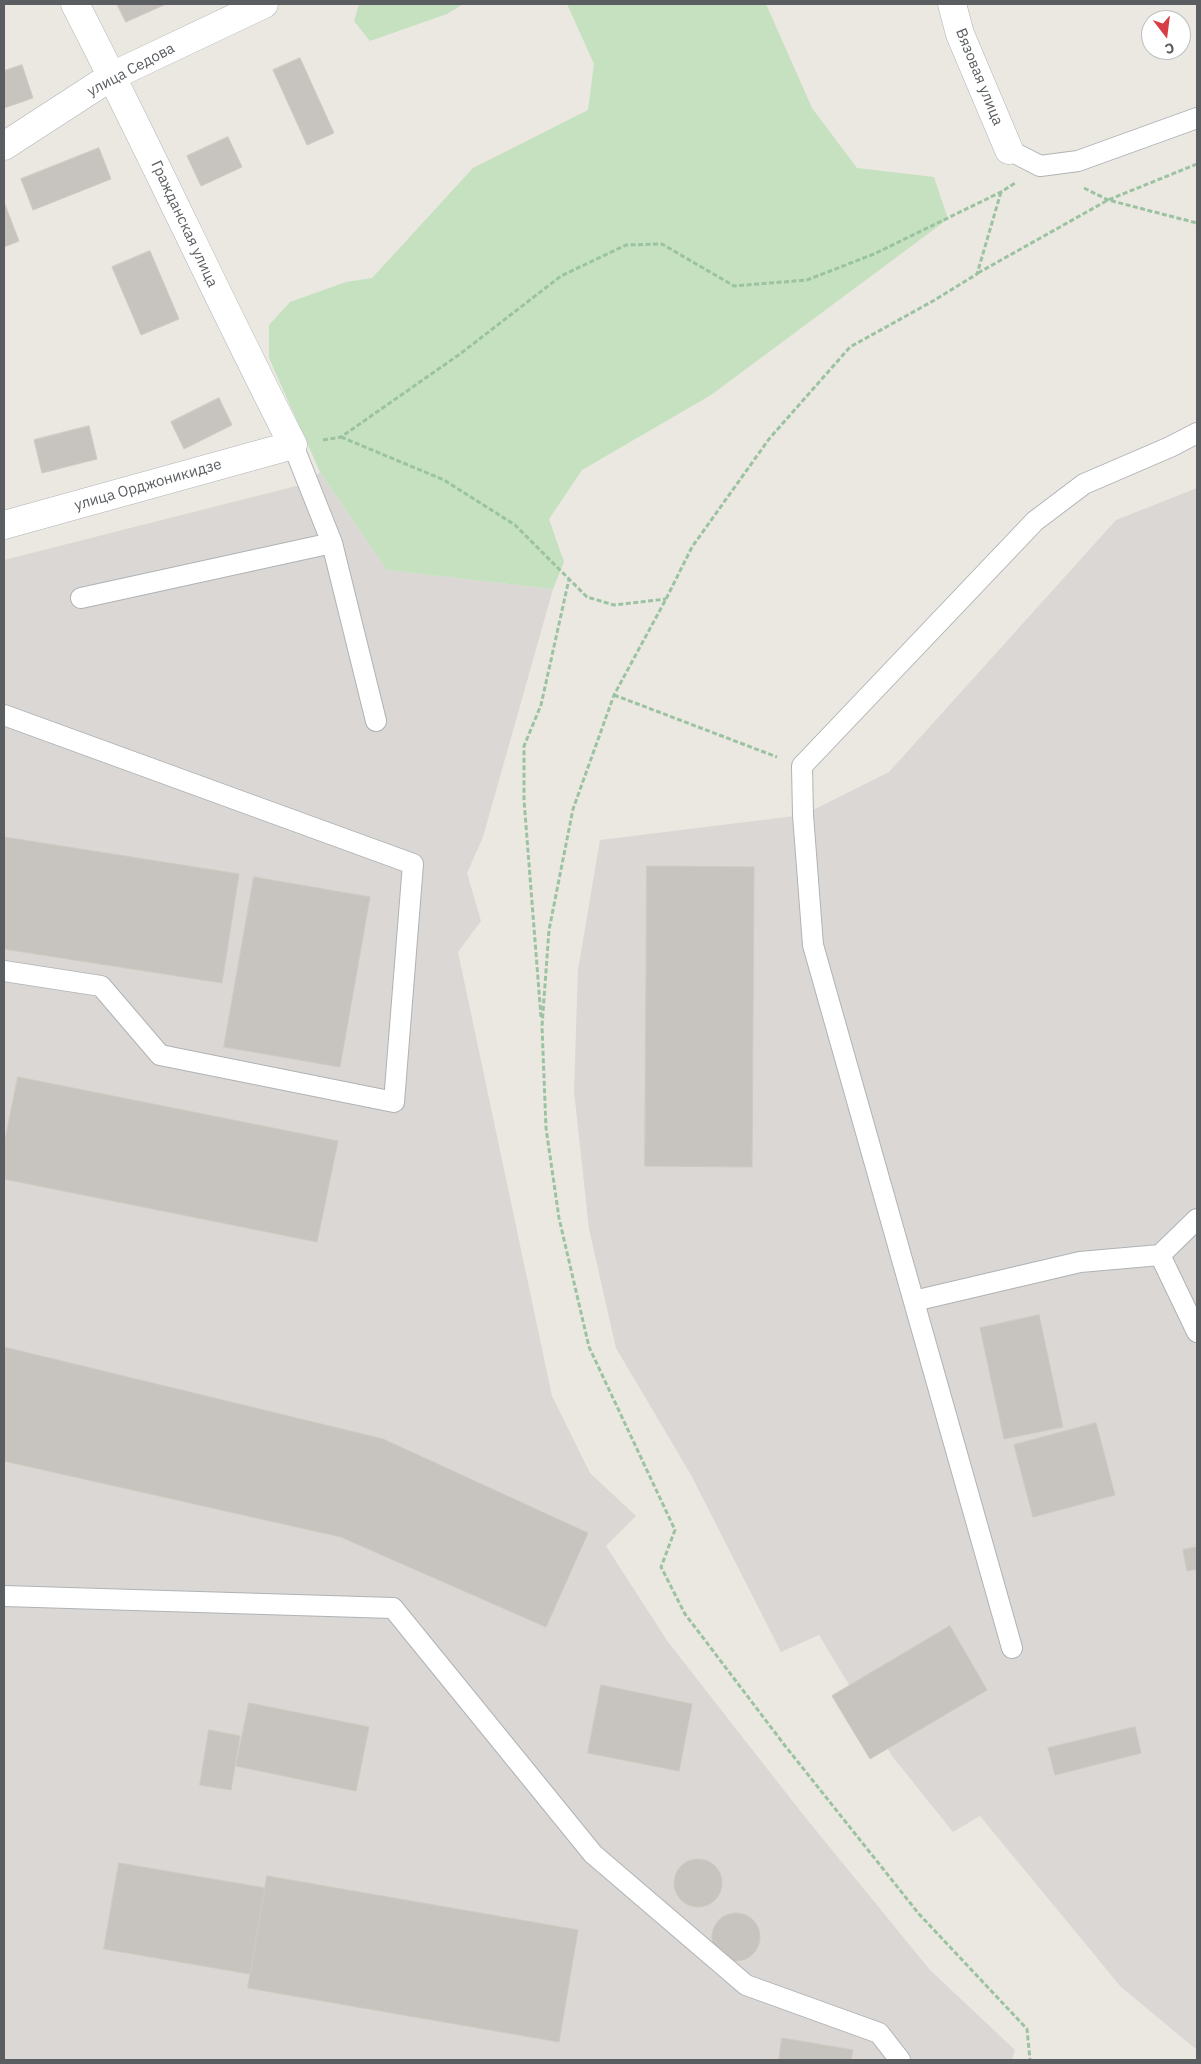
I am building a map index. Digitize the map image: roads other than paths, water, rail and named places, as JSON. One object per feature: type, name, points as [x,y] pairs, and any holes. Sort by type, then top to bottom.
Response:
[{"type":"street","name":"Гражданская улица","points":[[75,4],[293,445]]},
{"type":"street","name":"улица Седова","points":[[4,146],[112,76],[264,4]]},
{"type":"street","name":"Вязовая улица","points":[[952,4],[960,34],[1008,150]]},
{"type":"street","name":"улица Орджоникидзе","points":[[4,525],[293,445]]},
{"type":"lane","points":[[1008,150],[1040,166],[1078,161],[1197,118]]},
{"type":"lane","points":[[1012,1648],[813,945],[803,815],[802,766],[1035,521],[1084,484],[1170,447],[1197,432]]},
{"type":"lane","points":[[293,445],[332,543],[376,721]]},
{"type":"lane","points":[[81,598],[332,543]]},
{"type":"lane","points":[[4,715],[413,864],[394,1102],[160,1055],[101,986],[4,971]]},
{"type":"lane","points":[[914,1300],[1080,1262],[1160,1255],[1197,1219]]},
{"type":"lane","points":[[1160,1255],[1197,1332]]},
{"type":"lane","points":[[4,1596],[393,1608],[592,1854],[746,1985],[879,2033],[900,2060]]}]
